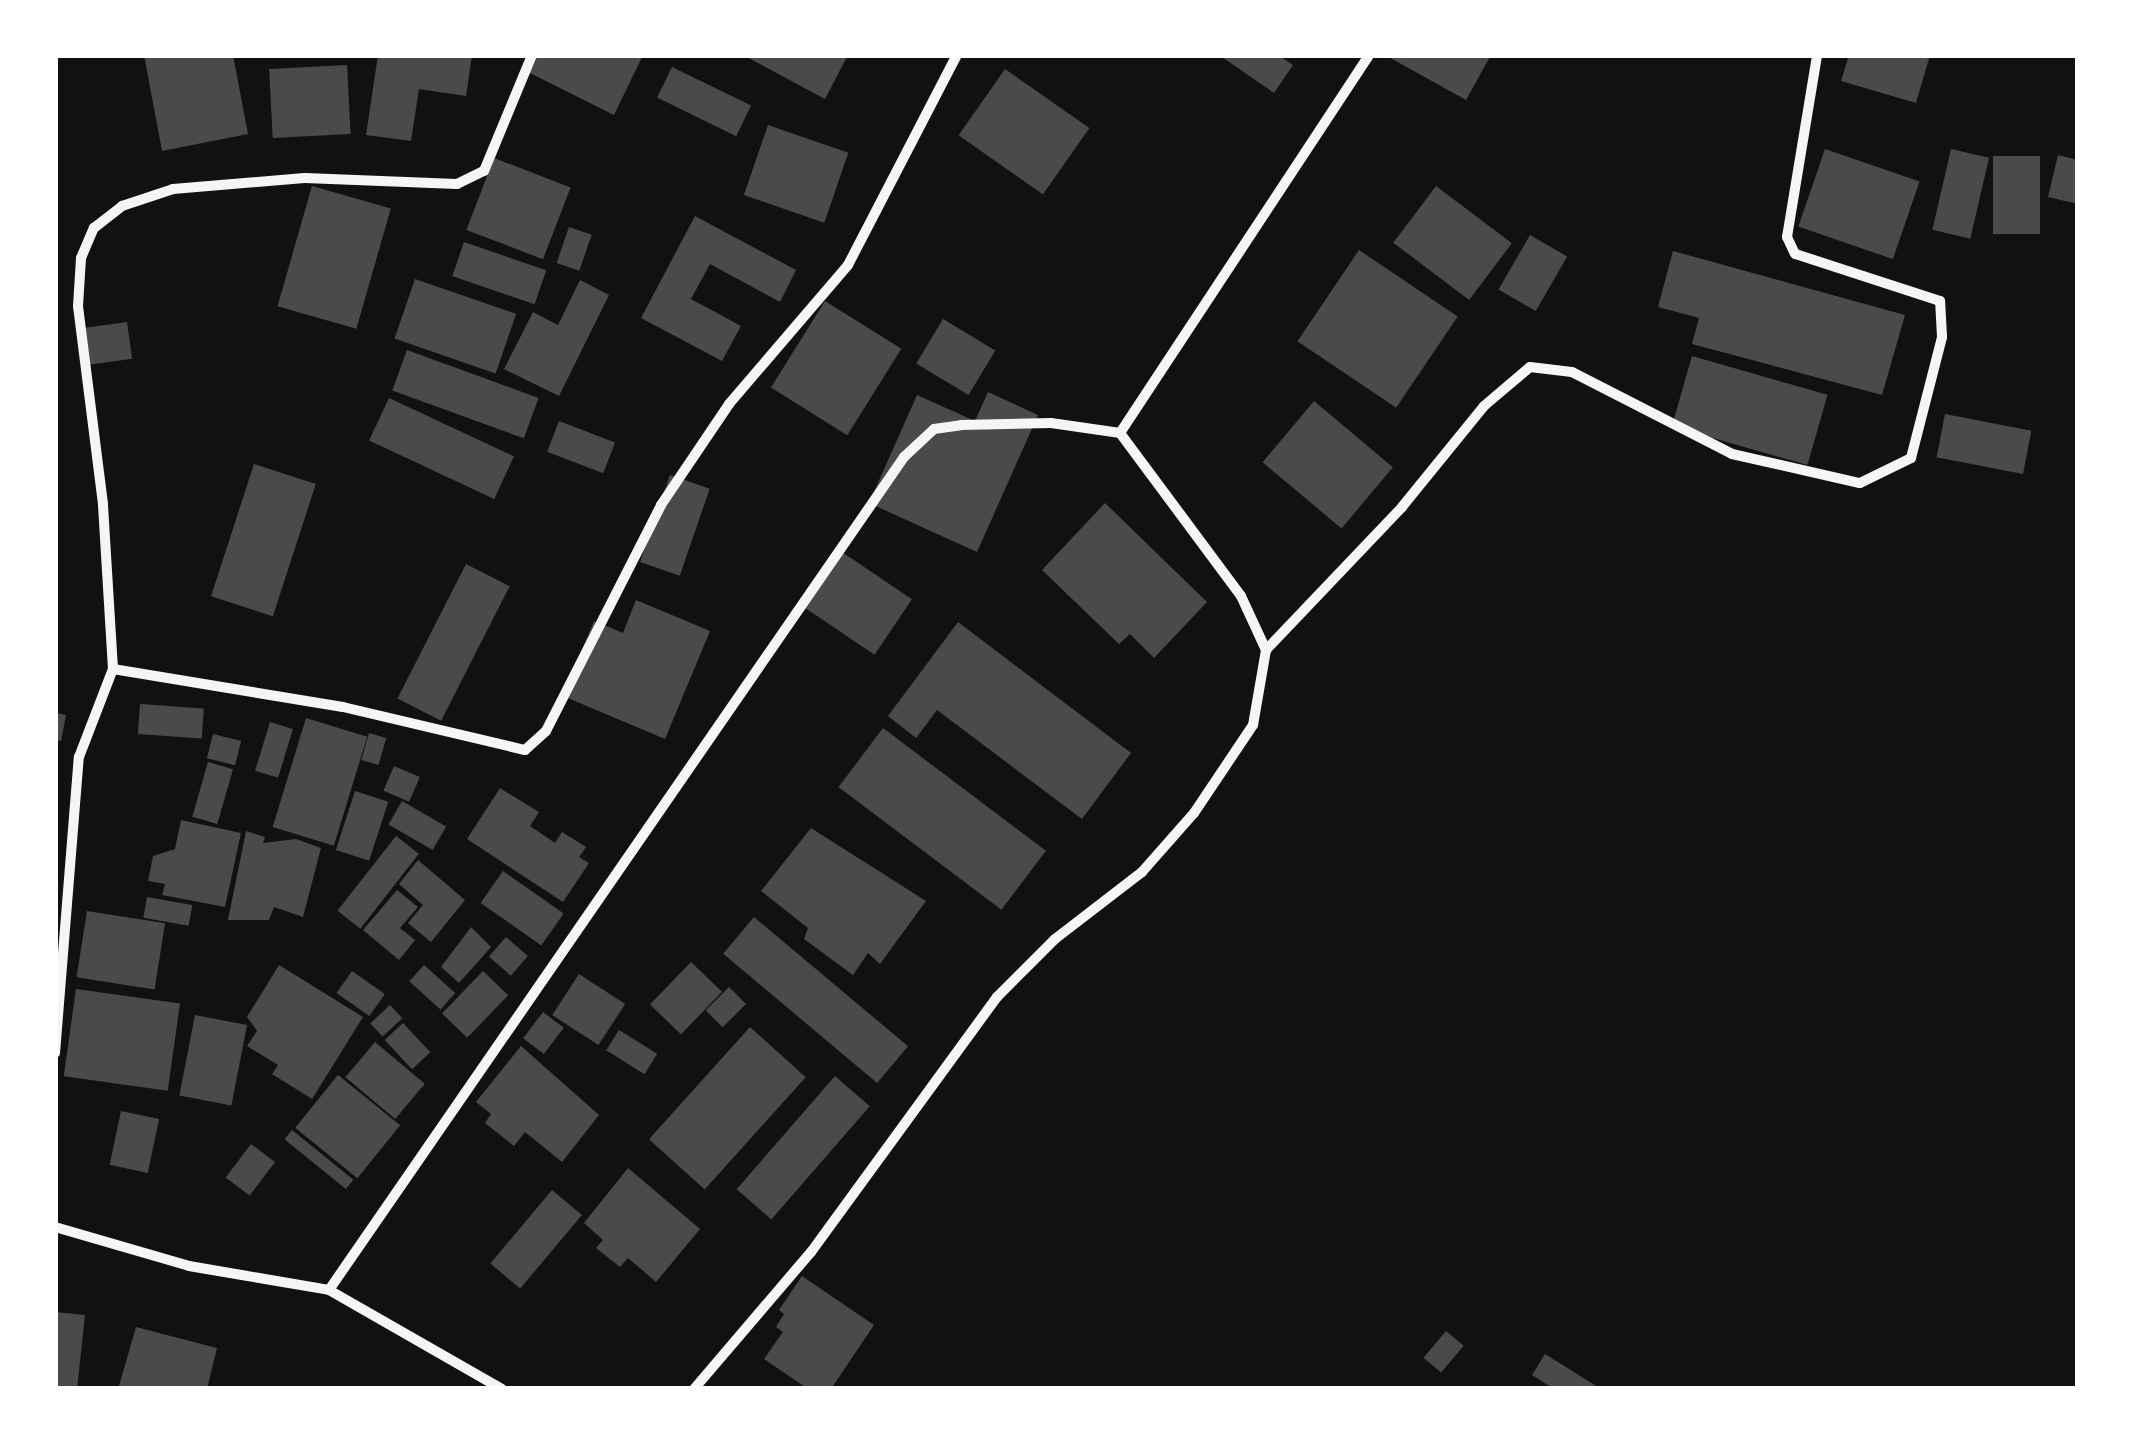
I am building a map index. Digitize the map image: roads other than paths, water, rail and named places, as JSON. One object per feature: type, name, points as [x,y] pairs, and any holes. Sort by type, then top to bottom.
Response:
[{"type":"street","points":[[55,1054],[79,757],[113,669],[103,504],[78,306],[82,258],[94,228],[122,206],[173,189],[305,178],[456,184],[484,171],[532,55]]},
{"type":"street","points":[[113,669],[343,707],[525,750],[546,731],[661,505],[730,404],[848,264],[958,55]]},
{"type":"street","points":[[1120,433],[1369,55]]},
{"type":"street","points":[[694,1389],[812,1252],[997,997],[1055,939],[1142,872],[1194,813],[1253,725],[1266,650],[1402,506],[1484,406],[1530,367],[1572,372],[1732,454],[1860,482],[1911,458],[1942,336],[1940,302],[1795,254],[1787,237],[1817,55]]},
{"type":"street","points":[[329,1290],[904,457],[934,430],[961,425],[1051,424],[1120,433],[1242,596],[1266,650]]},
{"type":"street","points":[[55,1227],[190,1266],[329,1290],[502,1389]]}]
